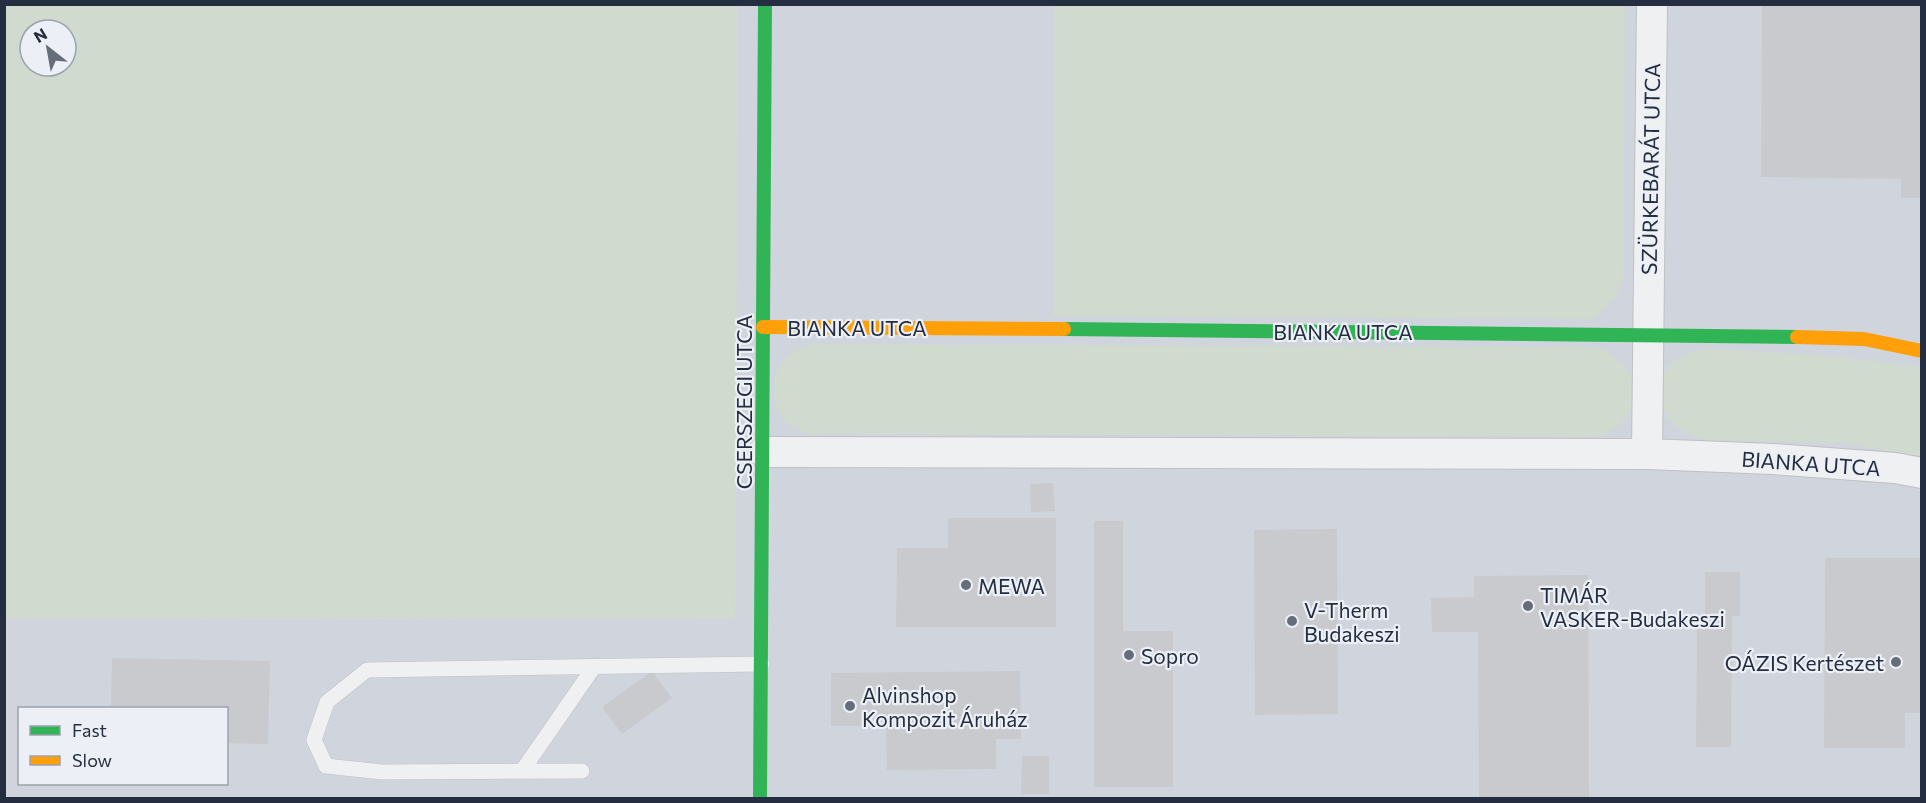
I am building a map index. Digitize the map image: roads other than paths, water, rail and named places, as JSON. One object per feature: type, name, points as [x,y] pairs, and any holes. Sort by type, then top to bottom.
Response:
[{"type":"street","name":"CSERSZEGI UTCA","points":[[760,798],[764,452],[765,4]]},
{"type":"street","name":"SZÜRKEBARÁT UTCA","points":[[1647,454],[1652,4]]},
{"type":"street","name":"BIANKA UTCA","points":[[763,327],[1649,334],[1864,339],[1922,351]]},
{"type":"street","name":"BIANKA UTCA","points":[[764,452],[1647,454],[1773,459],[1922,473]]},
{"type":"lane","points":[[582,771],[382,772],[326,766],[314,740],[327,702],[367,670],[762,664]]},
{"type":"lane","points":[[522,771],[594,667]]},
{"type":"place","name":"MEWA","points":[[966,585]]},
{"type":"place","name":"TIMÁR VASKER-Budakeszi","points":[[1528,606]]},
{"type":"place","name":"V-Therm Budakeszi","points":[[1292,621]]},
{"type":"place","name":"Sopro","points":[[1129,655]]},
{"type":"place","name":"OÁZIS Kertészet","points":[[1896,662]]},
{"type":"place","name":"Alvinshop Kompozit Áruház","points":[[850,706]]}]
